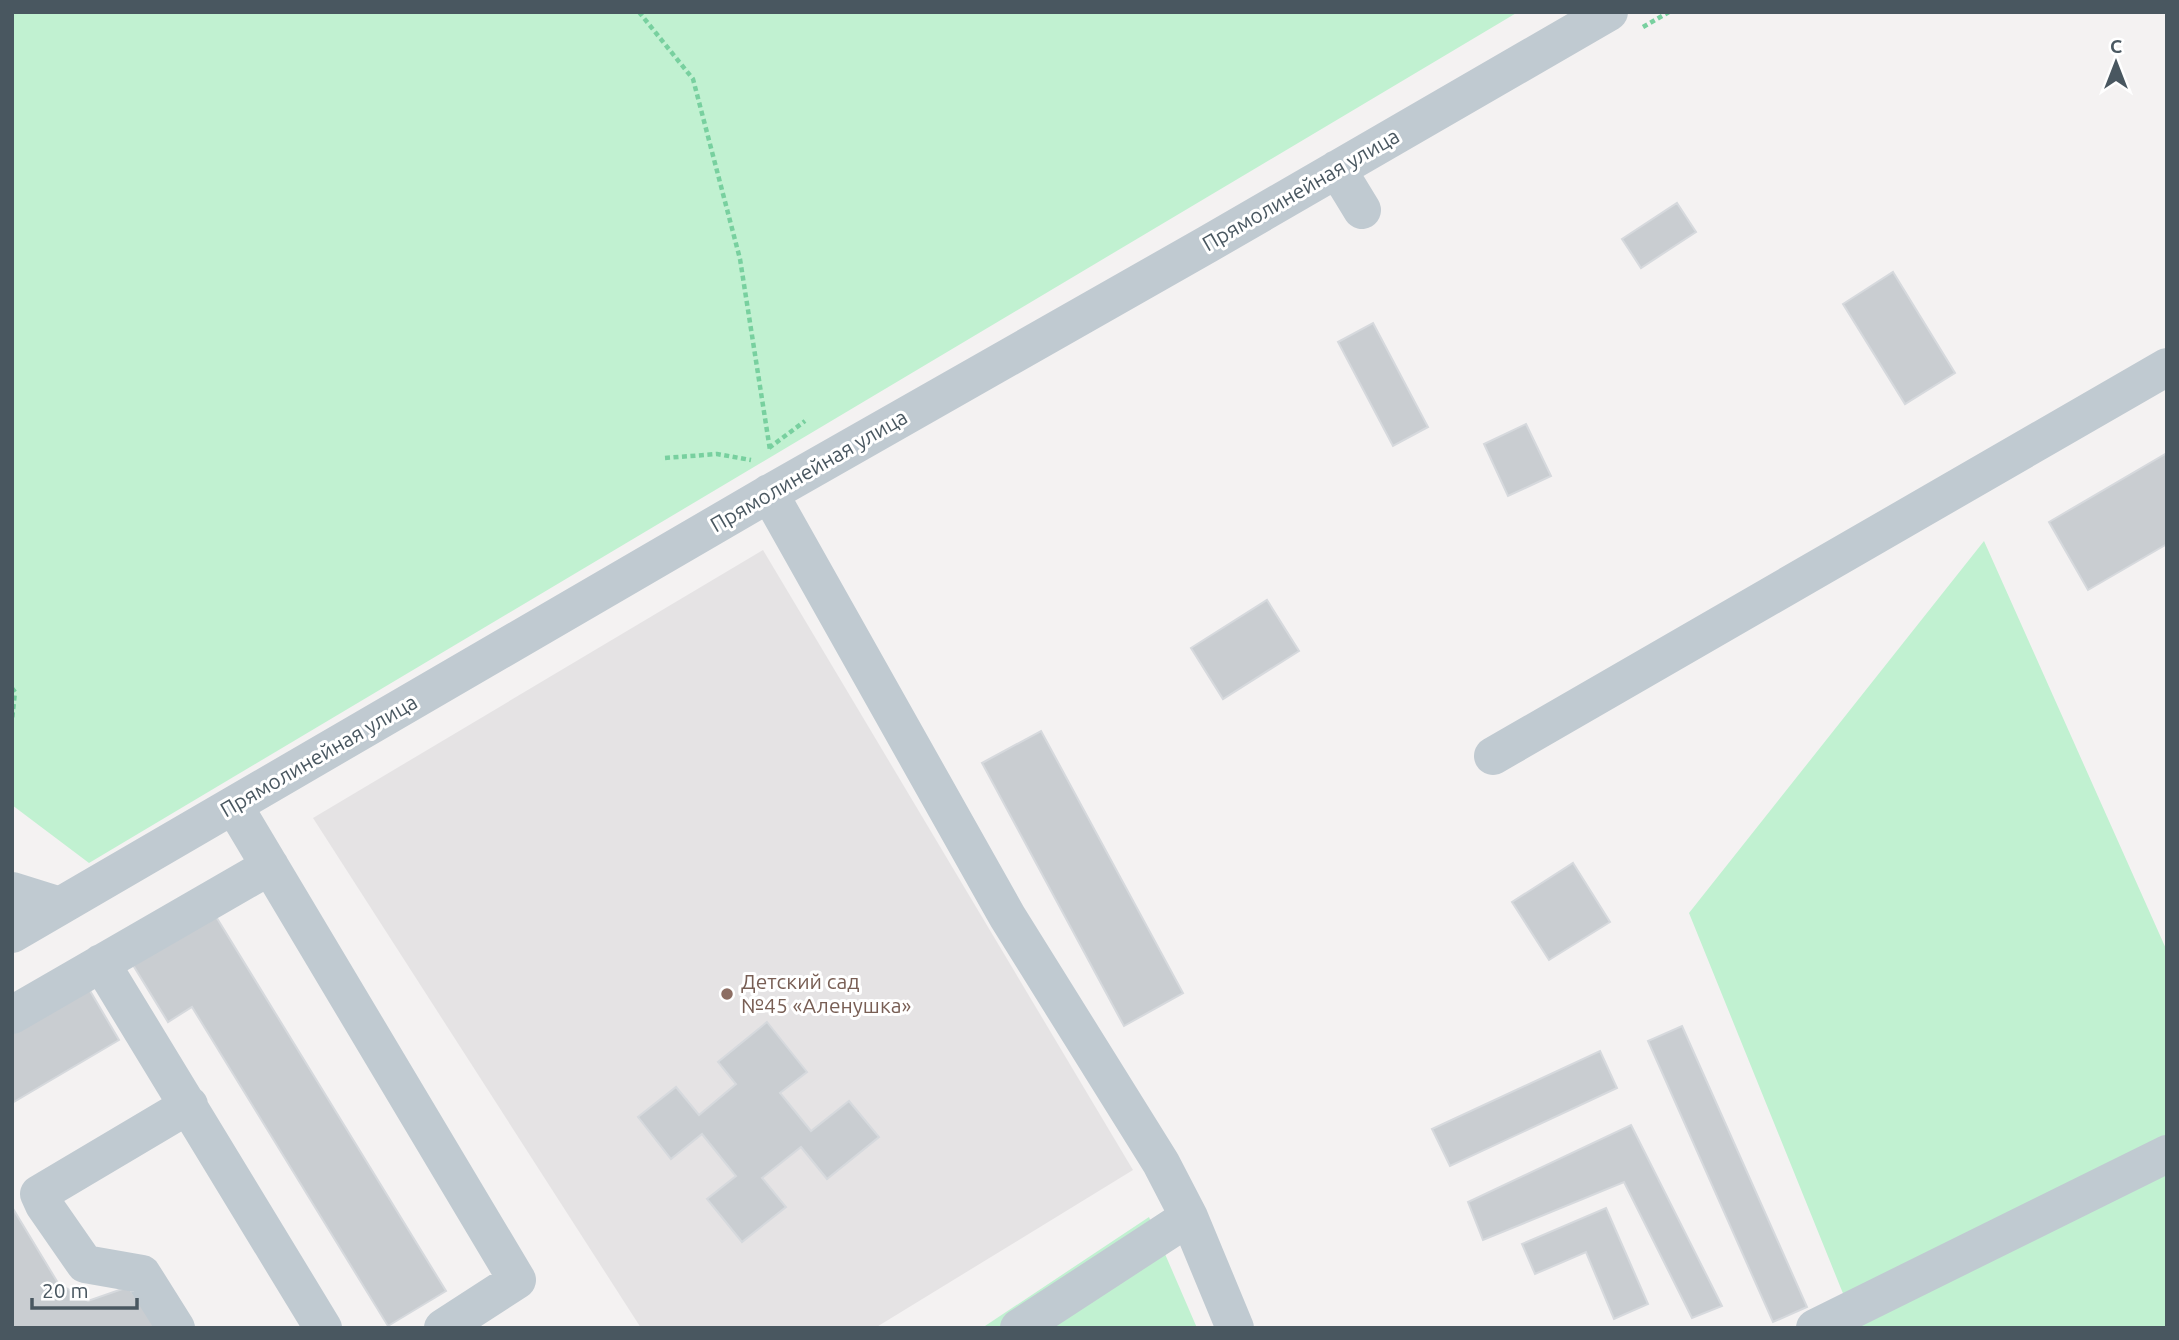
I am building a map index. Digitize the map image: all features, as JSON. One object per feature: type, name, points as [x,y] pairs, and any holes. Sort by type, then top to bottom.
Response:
[{"type":"street","name":"Прямолинейная улица","points":[[12,934],[773,491],[1609,12]]},
{"type":"street","points":[[1337,169],[1362,210]]},
{"type":"street","points":[[1493,756],[2167,367]]},
{"type":"street","points":[[773,491],[1007,916],[1161,1163],[1189,1217],[1235,1328]]},
{"type":"street","points":[[234,807],[517,1280],[443,1328]]},
{"type":"street","points":[[12,1015],[270,866]]},
{"type":"street","points":[[12,891],[60,906]]},
{"type":"street","points":[[101,963],[323,1328]]},
{"type":"street","points":[[176,1328],[142,1274],[85,1265],[39,1194],[189,1105]]},
{"type":"street","points":[[1815,1328],[2167,1153]]},
{"type":"street","points":[[1019,1328],[1189,1217]]},
{"type":"path","points":[[639,12],[693,79],[740,259],[770,447],[773,491]]},
{"type":"path","points":[[665,458],[717,454],[752,461],[805,421]]},
{"type":"path","points":[[12,688],[15,692],[12,720]]},
{"type":"shaded area","name":"Детский сад №45 «Аленушка»","points":[[763,550],[1133,1170],[875,1328],[641,1328],[313,818]]},
{"type":"green space","points":[[12,12],[1518,12],[89,863],[12,805]]},
{"type":"green space","points":[[1984,541],[2167,951],[2167,1328],[1857,1328],[1689,913]]},
{"type":"green space","points":[[1149,1217],[1197,1328],[982,1328]]},
{"type":"building","points":[[1677,203],[1696,232],[1641,268],[1622,239]]},
{"type":"building","points":[[1893,272],[1955,373],[1905,404],[1843,304]]},
{"type":"building","points":[[1373,323],[1428,427],[1393,446],[1338,342]]},
{"type":"building","points":[[1526,424],[1551,476],[1508,496],[1484,444]]},
{"type":"building","points":[[2167,453],[2167,544],[2088,590],[2049,522]]},
{"type":"building","points":[[1267,600],[1299,651],[1223,699],[1191,648]]},
{"type":"building","points":[[1041,731],[1183,993],[1124,1026],[982,763]]},
{"type":"building","points":[[1573,863],[1610,922],[1549,960],[1512,902]]},
{"type":"building","points":[[215,915],[446,1291],[388,1326],[192,1007],[168,1022],[133,965]]},
{"type":"building","points":[[86,984],[119,1040],[12,1103],[12,1028]]},
{"type":"building","points":[[767,1022],[807,1072],[780,1093],[811,1131],[849,1101],[879,1137],[827,1179],[801,1147],[762,1178],[786,1207],[742,1242],[707,1199],[736,1176],[702,1134],[671,1159],[638,1117],[676,1087],[699,1115],[736,1084],[718,1062]]},
{"type":"building","points":[[1682,1026],[1807,1307],[1773,1322],[1648,1041]]},
{"type":"building","points":[[1600,1051],[1617,1088],[1450,1166],[1432,1129]]},
{"type":"building","points":[[1631,1125],[1722,1306],[1692,1318],[1624,1182],[1483,1240],[1468,1202]]},
{"type":"building","points":[[12,1207],[58,1283],[88,1301],[128,1287],[159,1328],[12,1328]]},
{"type":"building","points":[[1606,1208],[1648,1304],[1614,1319],[1586,1252],[1535,1274],[1522,1244]]},
{"type":"place","name":"Детский сад №45 «Аленушка»","points":[[727,994]]}]
